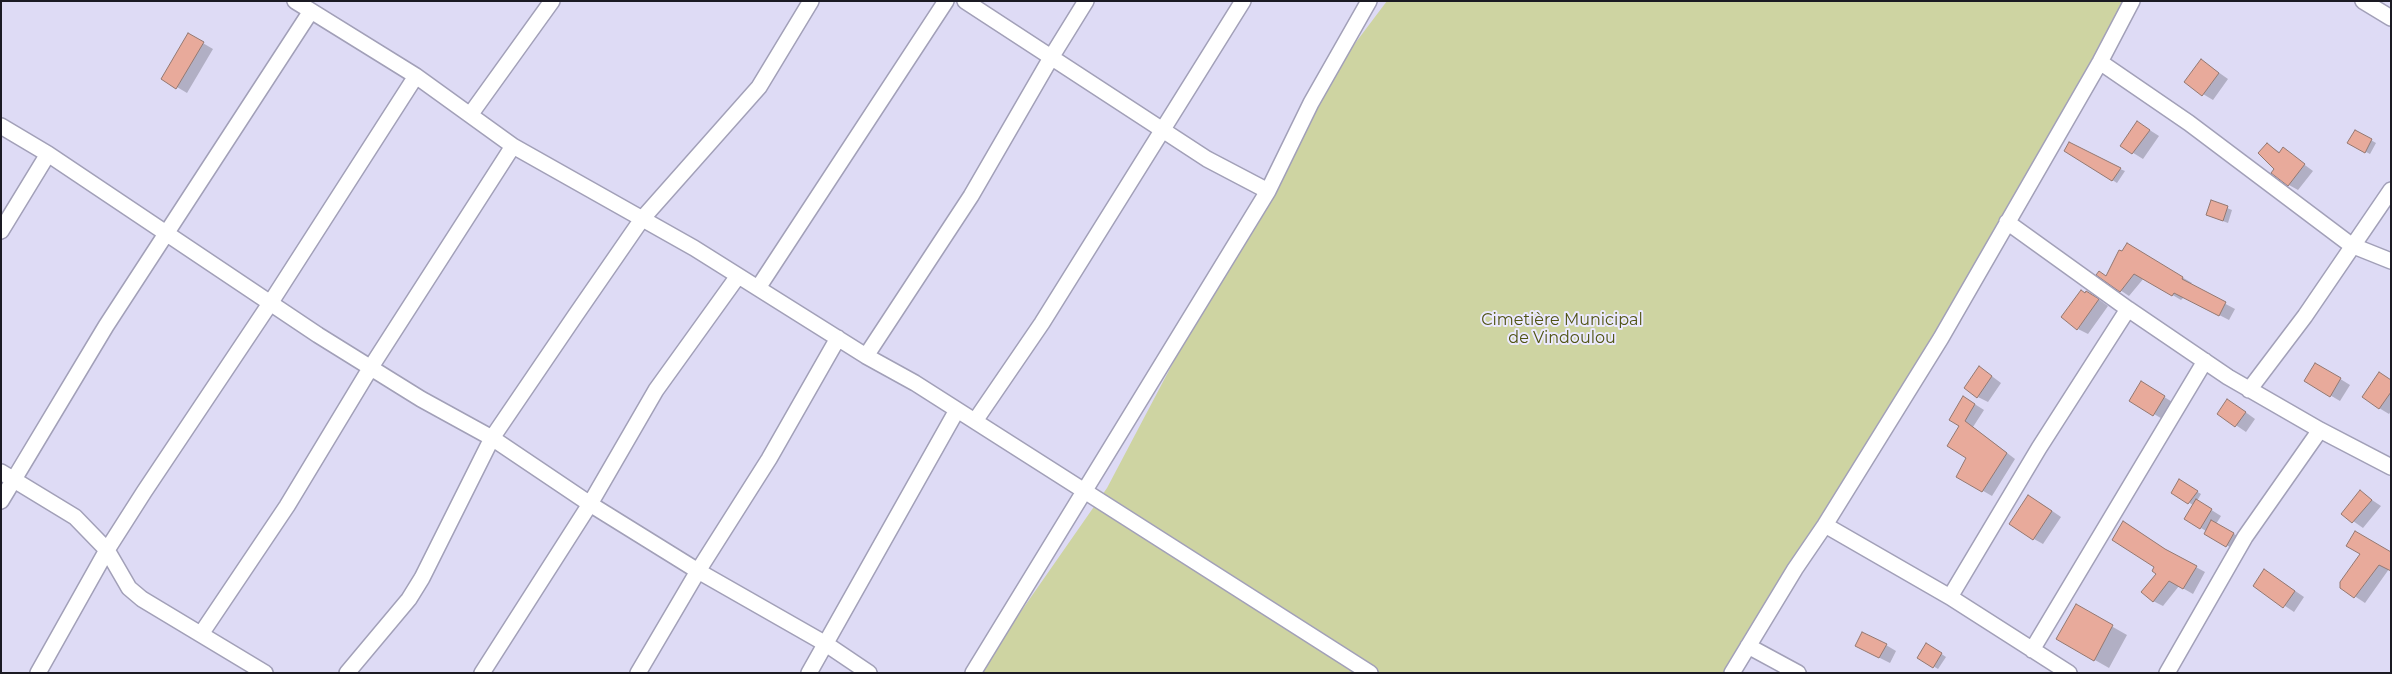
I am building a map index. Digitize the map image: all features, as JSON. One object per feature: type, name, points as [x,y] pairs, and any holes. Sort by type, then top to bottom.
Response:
[{"type":"street","points":[[295,1],[416,76],[513,146],[738,276],[957,410],[1370,673]]},
{"type":"street","points":[[470,115],[552,1]]},
{"type":"street","points":[[347,673],[408,599],[422,578],[492,438],[642,219],[759,87],[811,1]]},
{"type":"street","points":[[758,288],[946,1]]},
{"type":"street","points":[[965,1],[1052,56],[1207,159],[1268,191]]},
{"type":"street","points":[[866,356],[971,196],[1086,1]]},
{"type":"street","points":[[975,422],[1042,323],[1243,1]]},
{"type":"street","points":[[973,673],[1268,191],[1310,103],[1369,1]]},
{"type":"street","points":[[1732,673],[1779,599],[1795,568],[1826,525],[1942,338],[2100,62],[2132,1]]},
{"type":"street","points":[[2363,1],[2391,18]]},
{"type":"street","points":[[1,501],[7,476],[310,11]]},
{"type":"street","points":[[2100,62],[2189,123],[2352,245],[2391,261]]},
{"type":"street","points":[[38,673],[107,550],[271,302],[416,76]]},
{"type":"street","points":[[1,126],[48,154],[318,335],[421,399],[492,438],[590,504],[698,571],[826,644],[868,673]]},
{"type":"street","points":[[200,634],[288,506],[371,367],[513,146]]},
{"type":"street","points":[[1,231],[48,154]]},
{"type":"street","points":[[2249,390],[2305,316],[2391,190]]},
{"type":"street","points":[[2007,222],[2128,309],[2249,390],[2391,467]]},
{"type":"street","points":[[482,673],[590,504],[656,390],[738,276]]},
{"type":"street","points":[[1950,597],[2039,448],[2128,309]]},
{"type":"street","points":[[638,673],[698,571],[769,459],[838,338]]},
{"type":"street","points":[[2032,650],[2205,361]]},
{"type":"street","points":[[809,673],[957,410]]},
{"type":"street","points":[[2167,673],[2244,537],[2320,430]]},
{"type":"street","points":[[7,476],[75,517],[107,550],[129,588],[156,608],[264,673]]},
{"type":"street","points":[[1826,525],[1950,597],[2069,673]]},
{"type":"street","points":[[1748,646],[1798,673]]},
{"type":"green space","name":"Cimetière Municipal de Vindoulou","points":[[1387,1],[2130,1],[1941,338],[1734,673],[978,673],[1107,488],[1310,103]]},
{"type":"building","points":[[188,33],[204,42],[176,89],[161,79]]},
{"type":"building","points":[[2201,59],[2219,73],[2202,96],[2184,82]]},
{"type":"building","points":[[2137,121],[2150,130],[2132,154],[2120,146]]},
{"type":"building","points":[[2355,130],[2372,139],[2365,153],[2347,143]]},
{"type":"building","points":[[2069,142],[2121,168],[2112,181],[2064,151]]},
{"type":"building","points":[[2267,143],[2279,153],[2283,147],[2305,164],[2288,186],[2271,173],[2274,169],[2258,153]]},
{"type":"building","points":[[2211,200],[2228,206],[2223,221],[2206,215]]},
{"type":"building","points":[[2127,243],[2183,277],[2182,279],[2226,302],[2219,316],[2174,293],[2172,296],[2134,274],[2120,292],[2096,275],[2099,271],[2106,276],[2119,250],[2122,251]]},
{"type":"building","points":[[2081,290],[2099,299],[2077,330],[2061,317]]},
{"type":"building","points":[[2315,363],[2341,378],[2330,397],[2304,381]]},
{"type":"building","points":[[1979,366],[1992,376],[1977,398],[1964,388]]},
{"type":"building","points":[[2379,372],[2391,380],[2391,392],[2379,409],[2362,397]]},
{"type":"building","points":[[2141,381],[2165,396],[2153,416],[2129,401]]},
{"type":"building","points":[[1963,396],[1975,404],[1965,421],[2007,453],[1982,492],[1956,477],[1966,458],[1947,446],[1959,426],[1949,420]]},
{"type":"building","points":[[2227,399],[2246,412],[2235,427],[2217,414]]},
{"type":"building","points":[[2179,479],[2198,491],[2188,504],[2171,493]]},
{"type":"building","points":[[2360,490],[2372,500],[2352,523],[2341,514]]},
{"type":"building","points":[[2028,495],[2052,511],[2033,540],[2009,524]]},
{"type":"building","points":[[2196,499],[2212,509],[2200,529],[2184,519]]},
{"type":"building","points":[[2211,520],[2234,533],[2226,547],[2204,534]]},
{"type":"building","points":[[2123,521],[2165,549],[2197,566],[2183,589],[2169,581],[2153,602],[2141,592],[2156,574],[2152,571],[2154,567],[2112,540]]},
{"type":"building","points":[[2355,531],[2391,552],[2391,571],[2379,565],[2354,598],[2340,588],[2340,582],[2360,554],[2346,546]]},
{"type":"building","points":[[2264,569],[2295,591],[2283,608],[2253,586]]},
{"type":"building","points":[[2076,604],[2113,625],[2094,661],[2056,639]]},
{"type":"building","points":[[1862,632],[1887,644],[1879,658],[1855,646]]},
{"type":"building","points":[[1926,643],[1942,653],[1933,668],[1917,658]]}]
